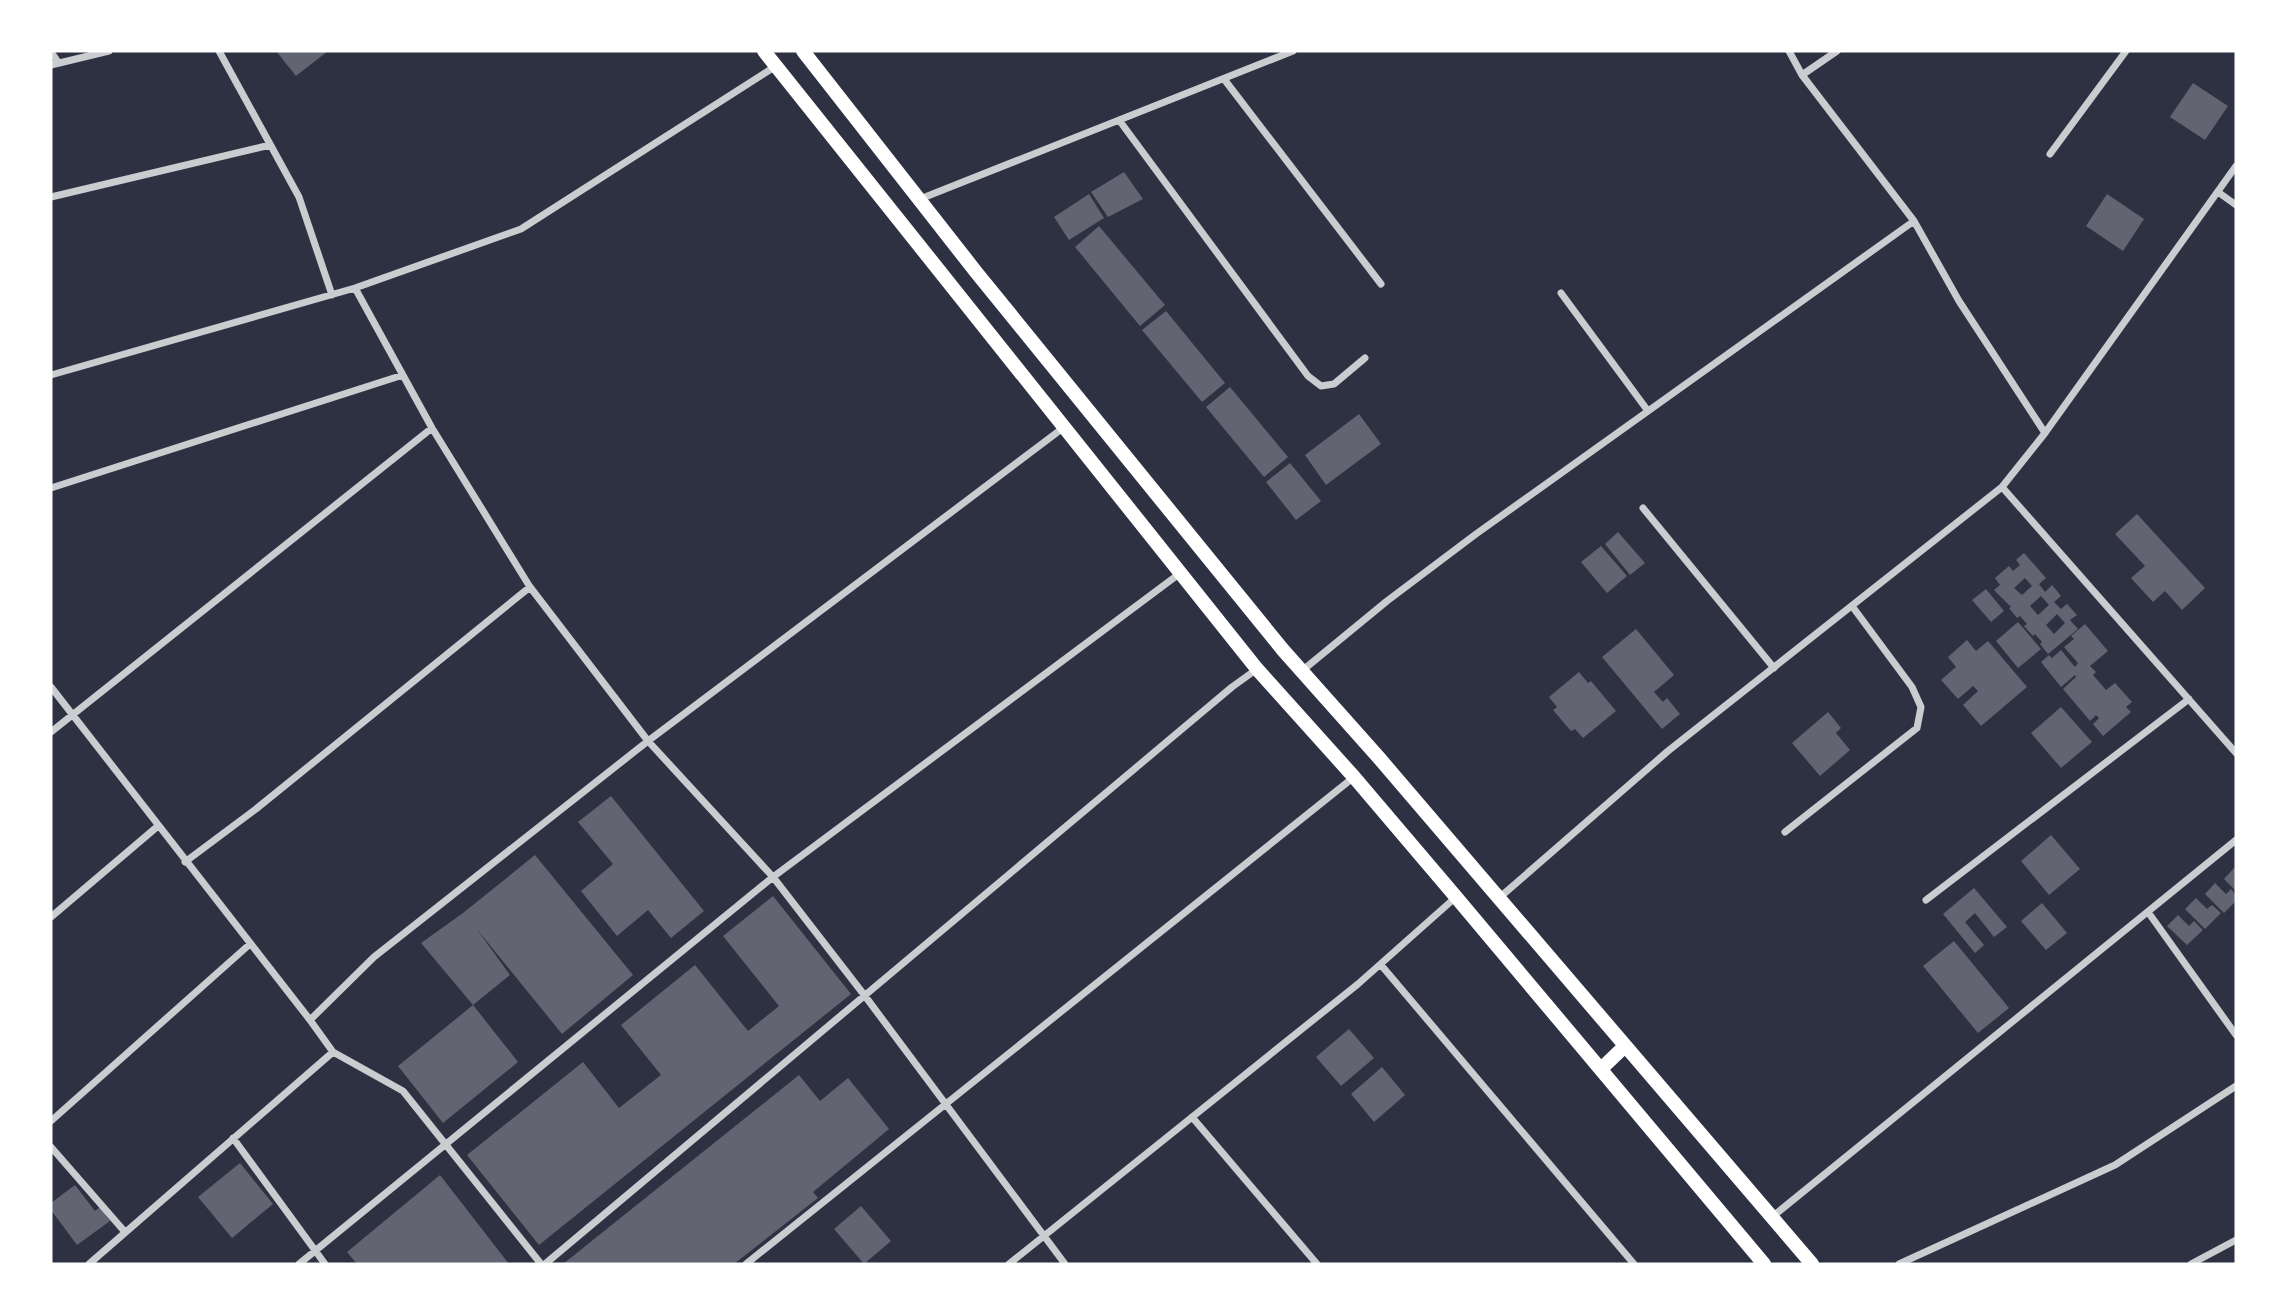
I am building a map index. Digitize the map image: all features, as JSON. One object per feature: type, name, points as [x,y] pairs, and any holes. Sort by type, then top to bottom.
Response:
[{"type":"main road","points":[[764,51],[1257,669],[1354,777],[1764,1264]]},
{"type":"main road","points":[[803,51],[976,272],[1283,650],[1812,1264]]},
{"type":"main road","points":[[1601,1069],[1625,1045]]},
{"type":"street","points":[[51,52],[54,64],[109,51]]},
{"type":"street","points":[[219,51],[299,197],[332,295]]},
{"type":"street","points":[[920,198],[1293,51]]},
{"type":"street","points":[[1789,51],[1802,75],[1914,221],[1959,302],[2045,433]]},
{"type":"street","points":[[1802,75],[1837,51]]},
{"type":"street","points":[[2050,154],[2126,51]]},
{"type":"street","points":[[51,375],[355,288],[522,229],[776,66]]},
{"type":"street","points":[[1224,79],[1381,284]]},
{"type":"street","points":[[1119,120],[1308,376],[1321,386],[1334,384],[1365,358]]},
{"type":"street","points":[[51,197],[271,145]]},
{"type":"street","points":[[1499,898],[1668,751],[2002,487],[2045,433],[2236,166]]},
{"type":"street","points":[[2218,192],[2236,205]]},
{"type":"street","points":[[1303,670],[1398,593],[1914,221]]},
{"type":"street","points":[[355,288],[432,428],[530,587],[648,741],[773,877],[1065,1264]]},
{"type":"street","points":[[1561,293],[1648,411]]},
{"type":"street","points":[[51,488],[404,375]]},
{"type":"street","points":[[51,732],[432,428]]},
{"type":"street","points":[[310,1020],[374,957],[648,741],[1063,428]]},
{"type":"street","points":[[2002,487],[2236,753]]},
{"type":"street","points":[[1643,508],[1774,668]]},
{"type":"street","points":[[299,1264],[773,877],[1180,574]]},
{"type":"street","points":[[185,862],[530,587]]},
{"type":"street","points":[[1785,832],[1917,728],[1921,707],[1912,687],[1852,606]]},
{"type":"street","points":[[51,687],[333,1052],[403,1091],[543,1264],[1257,669]]},
{"type":"street","points":[[1926,900],[2189,699]]},
{"type":"street","points":[[746,1264],[1354,777]]},
{"type":"street","points":[[51,917],[158,826]]},
{"type":"street","points":[[1772,1217],[2236,839]]},
{"type":"street","points":[[1009,1264],[1381,965],[1456,897]]},
{"type":"street","points":[[2148,912],[2236,1035]]},
{"type":"street","points":[[51,1121],[250,944]]},
{"type":"street","points":[[1381,965],[1634,1264]]},
{"type":"street","points":[[89,1264],[333,1052]]},
{"type":"street","points":[[1899,1264],[2115,1165],[2236,1086]]},
{"type":"street","points":[[1192,1117],[1317,1264]]},
{"type":"street","points":[[233,1138],[325,1264]]},
{"type":"street","points":[[51,1147],[125,1232]]},
{"type":"street","points":[[2191,1264],[2236,1240]]},
{"type":"street","points":[[2207,1256],[2212,1264]]},
{"type":"building","points":[[276,51],[328,51],[296,76]]},
{"type":"building","points":[[2193,83],[2228,106],[2205,140],[2170,117]]},
{"type":"building","points":[[1124,172],[1143,199],[1108,217],[1091,192]]},
{"type":"building","points":[[1089,194],[1104,218],[1069,240],[1054,217]]},
{"type":"building","points":[[2107,194],[2144,219],[2123,251],[2086,226]]},
{"type":"building","points":[[1099,226],[1165,305],[1140,326],[1075,247]]},
{"type":"building","points":[[1166,311],[1225,383],[1202,402],[1142,330]]},
{"type":"building","points":[[1230,387],[1288,457],[1264,477],[1206,407]]},
{"type":"building","points":[[1359,414],[1381,444],[1326,485],[1305,455]]},
{"type":"building","points":[[1290,463],[1321,501],[1296,520],[1266,482]]},
{"type":"building","points":[[2137,514],[2205,588],[2182,610],[2165,591],[2153,602],[2131,578],[2145,566],[2115,534]]},
{"type":"building","points":[[1618,532],[1645,563],[1630,575],[1605,544]]},
{"type":"building","points":[[1601,546],[1627,576],[1607,593],[1581,562]]},
{"type":"building","points":[[2024,553],[2046,578],[2039,584],[2045,592],[2052,585],[2061,596],[2054,602],[2061,609],[2067,604],[2077,615],[2070,620],[2078,629],[2048,654],[2040,644],[2042,642],[2024,626],[2027,624],[2020,616],[2017,618],[2009,608],[2011,607],[1994,590],[2000,585],[1995,578],[2009,566],[2013,571],[2020,565],[2016,560]],"holes":[[[2025,578],[2032,586],[2022,595],[2014,588]],[[2041,596],[2049,605],[2038,615],[2030,606]],[[2057,614],[2065,623],[2054,634],[2046,625]]]},
{"type":"building","points":[[1986,589],[2004,611],[1991,622],[1972,600]]},
{"type":"building","points":[[2018,622],[2041,649],[2018,668],[1996,641]]},
{"type":"building","points":[[2085,624],[2108,651],[2090,666],[2096,672],[2093,675],[2106,690],[2115,683],[2132,702],[2126,707],[2131,712],[2103,736],[2093,724],[2099,718],[2096,715],[2090,721],[2063,689],[2075,675],[2061,687],[2041,662],[2049,655],[2052,658],[2061,650],[2075,667],[2078,663],[2064,647],[2074,639],[2071,636]]},
{"type":"building","points":[[1636,629],[1674,675],[1654,692],[1663,702],[1667,698],[1680,714],[1662,729],[1602,657]]},
{"type":"building","points":[[1967,640],[1976,651],[1988,641],[2027,687],[1981,726],[1963,705],[1978,691],[1973,686],[1958,699],[1941,680],[1956,667],[1948,657]]},
{"type":"building","points":[[1579,672],[1588,683],[1591,681],[1616,711],[1583,738],[1575,729],[1571,731],[1553,710],[1557,707],[1549,697]]},
{"type":"building","points":[[2061,707],[2092,742],[2061,768],[2031,733]]},
{"type":"building","points":[[1828,712],[1841,728],[1836,733],[1850,750],[1820,776],[1792,743]]},
{"type":"building","points":[[611,796],[704,911],[671,938],[648,910],[617,936],[581,891],[613,864],[578,822]]},
{"type":"building","points":[[2051,835],[2080,869],[2049,895],[2021,861]]},
{"type":"building","points":[[535,855],[633,975],[562,1034],[476,928],[510,975],[473,1005],[421,943]]},
{"type":"building","points":[[2236,869],[2236,891],[2224,879]]},
{"type":"building","points":[[2215,883],[2226,894],[2231,889],[2236,895],[2236,901],[2224,913],[2205,894]]},
{"type":"building","points":[[1974,888],[2007,927],[1994,937],[1975,913],[1965,922],[1984,945],[1975,953],[1943,914]]},
{"type":"building","points":[[773,896],[851,994],[539,1245],[467,1155],[583,1062],[619,1108],[661,1075],[621,1025],[695,965],[748,1031],[779,1006],[723,936]]},
{"type":"building","points":[[2196,898],[2207,909],[2212,905],[2221,913],[2205,929],[2185,909]]},
{"type":"building","points":[[2042,903],[2067,933],[2046,950],[2021,921]]},
{"type":"building","points":[[2178,915],[2189,926],[2194,921],[2203,930],[2187,945],[2167,926]]},
{"type":"building","points":[[1954,941],[2009,1008],[1978,1033],[1923,966]]},
{"type":"building","points":[[473,1005],[518,1062],[443,1123],[398,1066]]},
{"type":"building","points":[[1349,1029],[1374,1058],[1341,1086],[1316,1057]]},
{"type":"building","points":[[1382,1067],[1405,1095],[1374,1122],[1351,1094]]},
{"type":"building","points":[[799,1075],[820,1101],[848,1078],[889,1129],[813,1192],[818,1198],[734,1264],[563,1264]]},
{"type":"building","points":[[240,1163],[273,1204],[232,1238],[198,1197]]},
{"type":"building","points":[[440,1175],[509,1264],[357,1264],[347,1252]]},
{"type":"building","points":[[75,1185],[95,1211],[100,1207],[110,1221],[77,1245],[51,1210],[51,1203]]},
{"type":"building","points":[[861,1206],[891,1241],[864,1264],[834,1229]]}]
